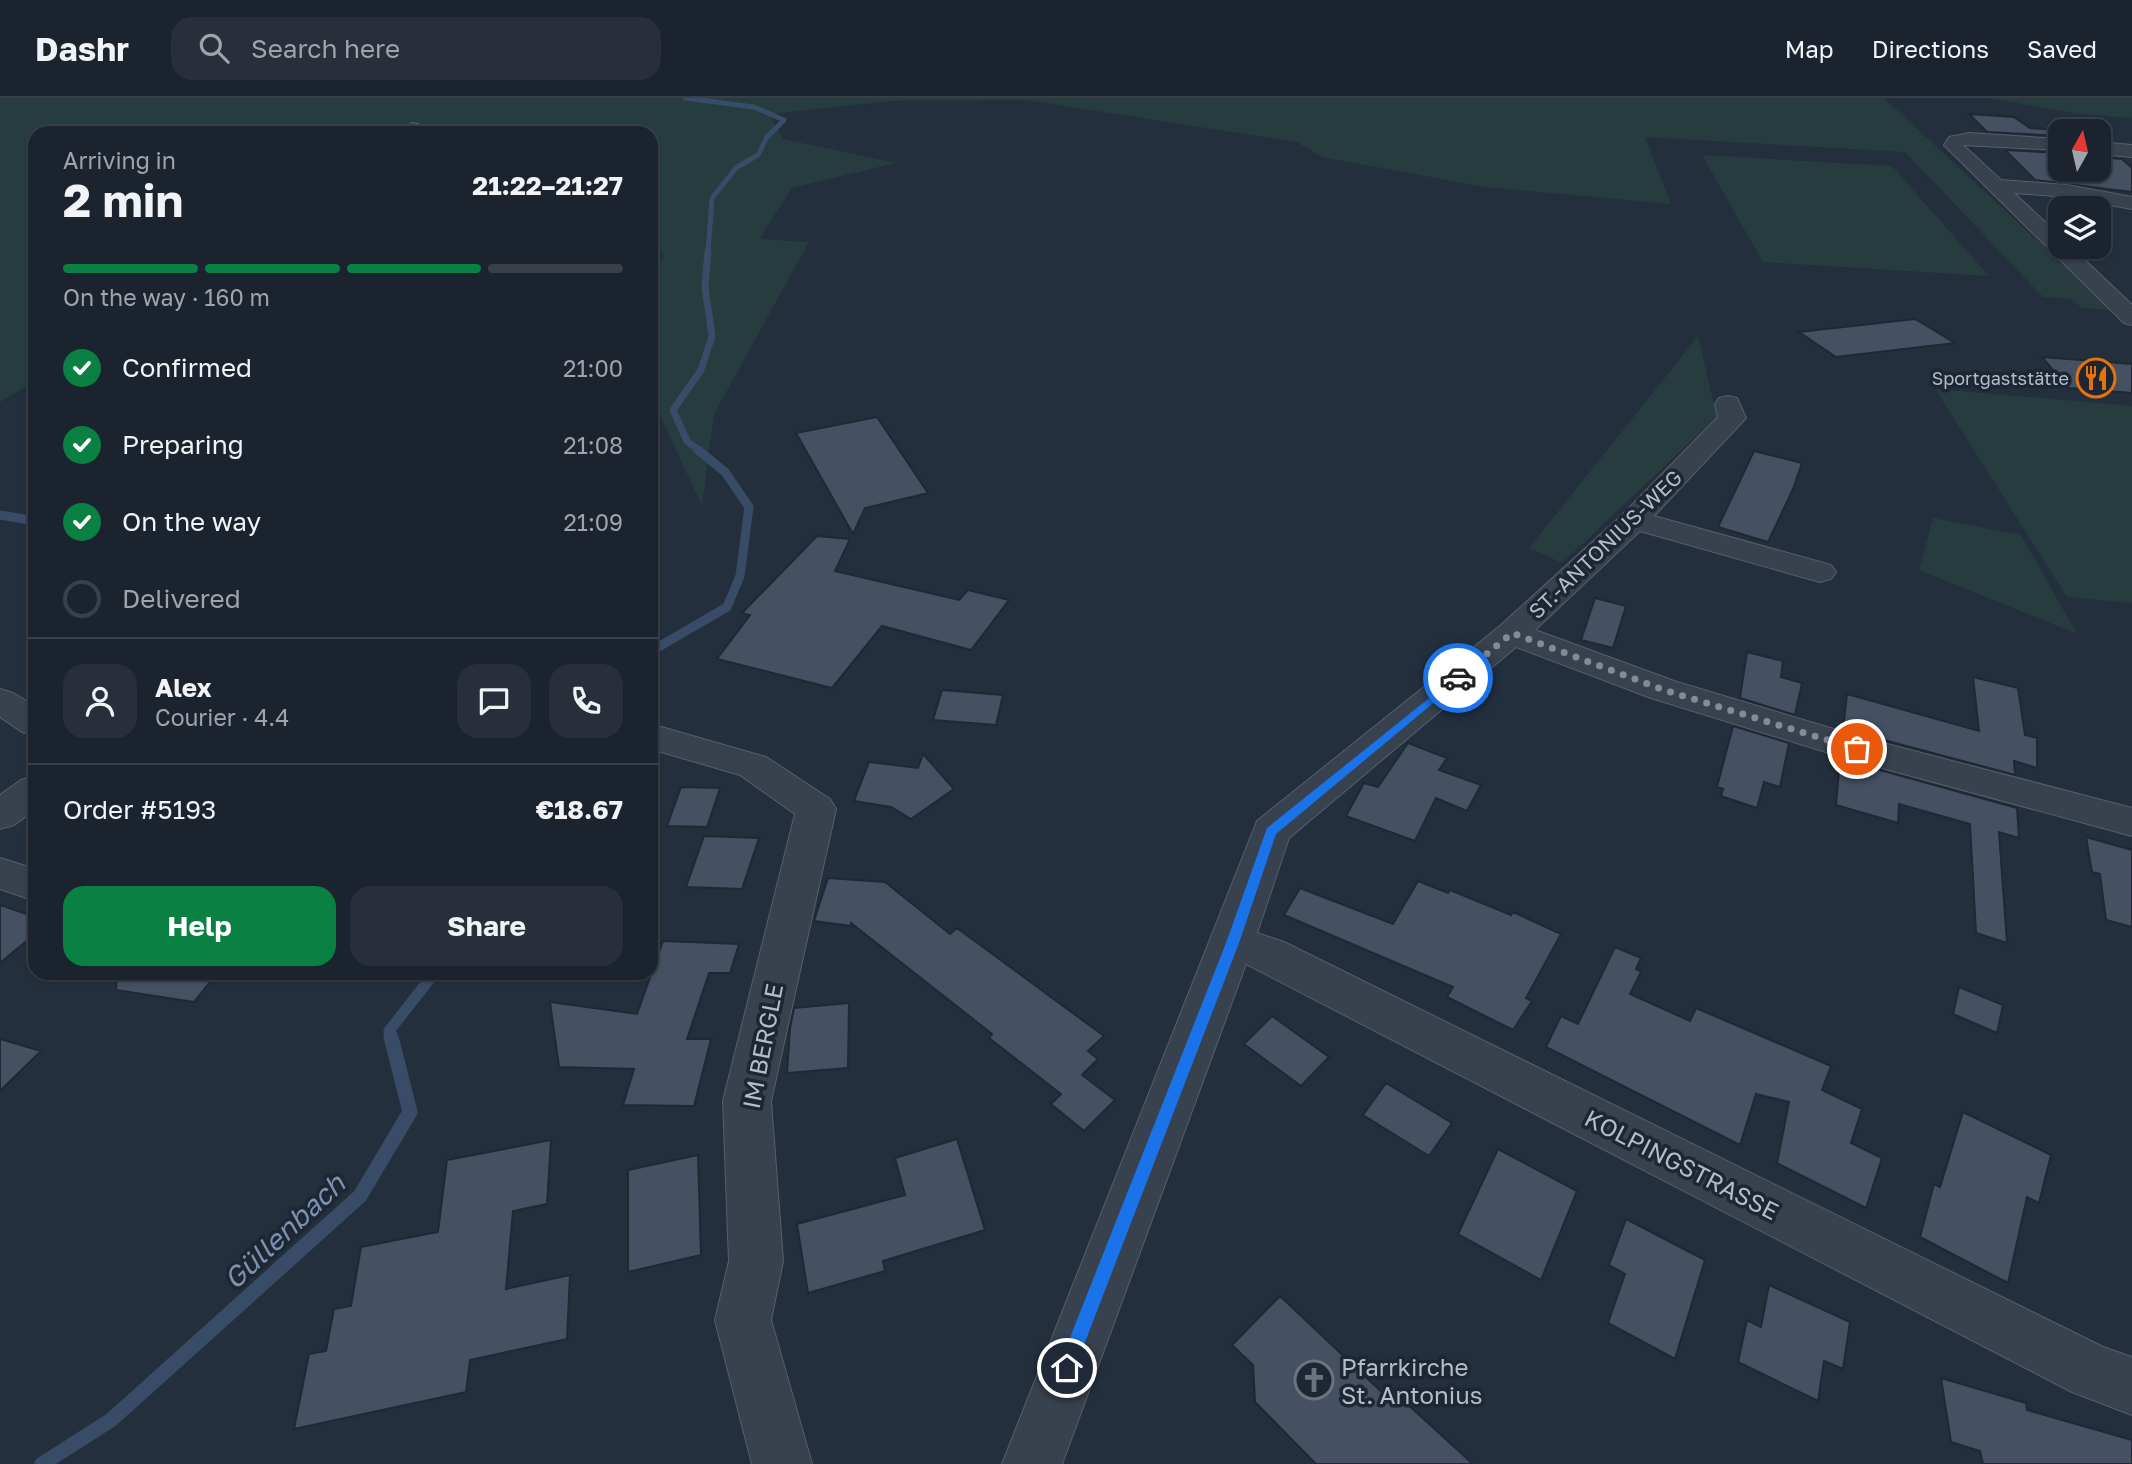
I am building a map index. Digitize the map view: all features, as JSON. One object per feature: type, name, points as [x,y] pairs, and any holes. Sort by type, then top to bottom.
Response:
[{"type":"street","points":[[2048,144],[1984,139],[1960,140],[1953,145],[2122,301],[2132,318]]},
{"type":"street","points":[[2111,149],[2132,150]]},
{"type":"street","points":[[1997,186],[2067,191],[2132,203]]},
{"type":"street","name":"ST.-ANTONIUS-WEG","points":[[1032,1464],[1232,943],[1271,831],[1512,633],[1634,520],[1732,418],[1728,404]]},
{"type":"street","points":[[1634,520],[1819,572]]},
{"type":"street","points":[[1512,633],[1664,690],[1857,749],[2132,822]]},
{"type":"street","points":[[0,701],[28,719]]},
{"type":"street","name":"IM BERGLE","points":[[669,741],[753,766],[816,809],[747,1101],[756,1261],[743,1320],[782,1464]]},
{"type":"street","points":[[0,815],[28,795]]},
{"type":"street","points":[[0,873],[28,883]]},
{"type":"street","name":"KOLPINGSTRASSE","points":[[1232,943],[1268,954],[2092,1372],[2132,1386]]},
{"type":"green space","points":[[0,98],[1884,98],[2048,250],[2048,259],[2057,259],[2112,310],[2082,308],[2071,299],[2043,297],[1905,152],[1645,137],[1671,204],[1485,187],[1322,157],[1297,142],[1026,100],[893,101],[769,114],[783,139],[896,163],[792,188],[759,239],[809,242],[714,414],[702,506],[658,411],[658,263],[664,256],[658,249],[658,126],[28,126],[28,385],[0,402]]},
{"type":"green space","points":[[1990,98],[2132,98],[2132,118],[2080,114]]},
{"type":"green space","points":[[1702,155],[1892,166],[1989,276],[1763,262]]},
{"type":"green space","points":[[1698,336],[1717,417],[1562,563],[1529,548]]},
{"type":"green space","points":[[1935,389],[2132,406],[2132,603],[2067,597]]},
{"type":"green space","points":[[1933,518],[2021,535],[2077,634],[1919,570]]},
{"type":"building","points":[[1969,114],[2014,117],[2030,128],[2048,129],[2048,135],[1987,132]]},
{"type":"building","points":[[2005,150],[2048,152],[2048,182],[2035,180]]},
{"type":"building","points":[[2111,158],[2122,159],[2132,168],[2132,192],[2051,182],[2111,182]]},
{"type":"building","points":[[1915,319],[1955,343],[1836,357],[1799,332]]},
{"type":"building","name":"Sportgaststätte","points":[[2042,357],[2132,364],[2132,393],[2068,388]]},
{"type":"building","points":[[877,417],[928,493],[865,508],[853,534],[796,433]]},
{"type":"building","points":[[1754,451],[1802,463],[1768,542],[1718,527]]},
{"type":"building","points":[[817,536],[850,539],[835,571],[959,600],[968,590],[1009,600],[971,650],[882,626],[832,688],[717,659],[750,615],[742,613]]},
{"type":"building","points":[[1595,598],[1626,606],[1613,648],[1581,640]]},
{"type":"building","points":[[1747,652],[1783,661],[1781,677],[1802,683],[1795,715],[1740,698]]},
{"type":"building","points":[[1973,677],[2018,688],[2025,735],[2037,738],[2037,768],[2014,761],[2015,775],[1843,729],[1847,694],[1979,731]]},
{"type":"building","points":[[942,690],[1003,695],[996,725],[933,720]]},
{"type":"building","points":[[1733,726],[1789,743],[1780,787],[1764,782],[1757,808],[1721,796],[1723,789],[1717,787]]},
{"type":"building","points":[[1408,743],[1447,758],[1439,770],[1481,785],[1467,811],[1436,798],[1415,841],[1346,816],[1364,783],[1378,787]]},
{"type":"building","points":[[923,754],[954,789],[911,819],[891,807],[854,801],[869,762],[918,768]]},
{"type":"building","points":[[1840,759],[2017,808],[2019,838],[1999,832],[2007,943],[1976,933],[1970,824],[1899,804],[1898,823],[1836,805]]},
{"type":"building","points":[[681,787],[720,788],[707,827],[667,826]]},
{"type":"building","points":[[704,836],[759,838],[742,889],[686,887]]},
{"type":"building","points":[[2086,837],[2132,850],[2132,927],[2106,920],[2100,874],[2092,872]]},
{"type":"building","points":[[828,878],[885,882],[950,934],[957,928],[1104,1036],[1088,1051],[1098,1059],[1082,1075],[1115,1100],[1084,1131],[1051,1104],[1061,1094],[989,1038],[992,1034],[851,923],[851,926],[814,921]]},
{"type":"building","points":[[1418,881],[1448,893],[1450,890],[1511,915],[1513,912],[1561,934],[1526,998],[1532,1001],[1513,1030],[1447,997],[1453,987],[1284,915],[1300,888],[1393,924]]},
{"type":"building","points":[[0,905],[28,915],[28,940],[0,963]]},
{"type":"building","points":[[663,941],[739,944],[730,973],[709,973],[687,1039],[711,1039],[694,1106],[623,1105],[634,1069],[559,1067],[550,1002],[637,1014],[649,980],[658,980],[658,955]]},
{"type":"building","points":[[1615,947],[1641,958],[1636,969],[1641,972],[1630,994],[1690,1021],[1696,1008],[1831,1066],[1822,1090],[1862,1109],[1851,1143],[1882,1158],[1866,1208],[1777,1163],[1789,1102],[1756,1094],[1740,1145],[1546,1047],[1561,1016],[1578,1024]]},
{"type":"building","points":[[117,980],[211,980],[194,1002],[116,990]]},
{"type":"building","points":[[1959,987],[2003,1005],[1997,1033],[1953,1014]]},
{"type":"building","points":[[849,1003],[848,1068],[787,1073],[794,1008]]},
{"type":"building","points":[[1272,1016],[1329,1057],[1301,1086],[1244,1044]]},
{"type":"building","points":[[0,1039],[41,1051],[0,1091]]},
{"type":"building","points":[[1386,1083],[1452,1123],[1429,1156],[1363,1115]]},
{"type":"building","points":[[1963,1112],[2051,1155],[2039,1203],[2027,1197],[2008,1283],[1920,1237],[1934,1184],[1940,1187]]},
{"type":"building","points":[[957,1139],[985,1230],[883,1261],[885,1271],[808,1293],[797,1224],[905,1195],[895,1158]]},
{"type":"building","points":[[551,1140],[547,1204],[513,1211],[506,1289],[570,1275],[567,1339],[470,1360],[466,1392],[294,1429],[309,1354],[326,1351],[334,1309],[351,1306],[361,1247],[438,1232],[447,1160]]},
{"type":"building","points":[[1498,1149],[1577,1191],[1541,1280],[1458,1234]]},
{"type":"building","points":[[698,1155],[701,1255],[628,1272],[628,1170]]},
{"type":"building","points":[[1626,1219],[1705,1260],[1675,1359],[1608,1323],[1625,1274],[1609,1265]]},
{"type":"building","points":[[1769,1285],[1850,1322],[1843,1369],[1824,1361],[1818,1401],[1738,1362],[1747,1320],[1761,1327]]},
{"type":"building","name":"Pfarrkirche St. Antonius","points":[[1280,1296],[1388,1398],[1393,1391],[1473,1464],[1316,1464],[1255,1402],[1253,1365],[1232,1345]]},
{"type":"building","points":[[1941,1378],[2026,1403],[2027,1410],[2132,1440],[2132,1464],[1983,1464],[1980,1451],[1951,1442]]},
{"type":"waterway","name":"Güllenbach","points":[[685,98],[754,107],[784,120],[767,137],[758,155],[737,167],[712,198],[708,253]]},
{"type":"waterway","name":"Güllenbach","points":[[701,452],[687,441],[673,410],[701,370],[712,336],[705,287],[708,251]]},
{"type":"waterway","name":"Güllenbach","points":[[658,647],[727,607],[740,576],[749,507],[725,472],[698,450]]},
{"type":"waterway","points":[[0,515],[28,520]]},
{"type":"waterway","name":"Güllenbach","points":[[391,1039],[389,1031],[429,980]]},
{"type":"waterway","name":"Güllenbach","points":[[42,1464],[111,1420],[360,1196],[410,1112],[391,1037]]},
{"type":"way so far","points":[[1458,678],[1512,633],[1664,690],[1857,749]]},
{"type":"place","name":"Sportgaststätte","points":[[2096,378]]},
{"type":"place","name":"Pfarrkirche St. Antonius","points":[[1314,1380]]},
{"type":"route","points":[[1067,1368],[1232,943],[1271,831],[1458,678]]}]
